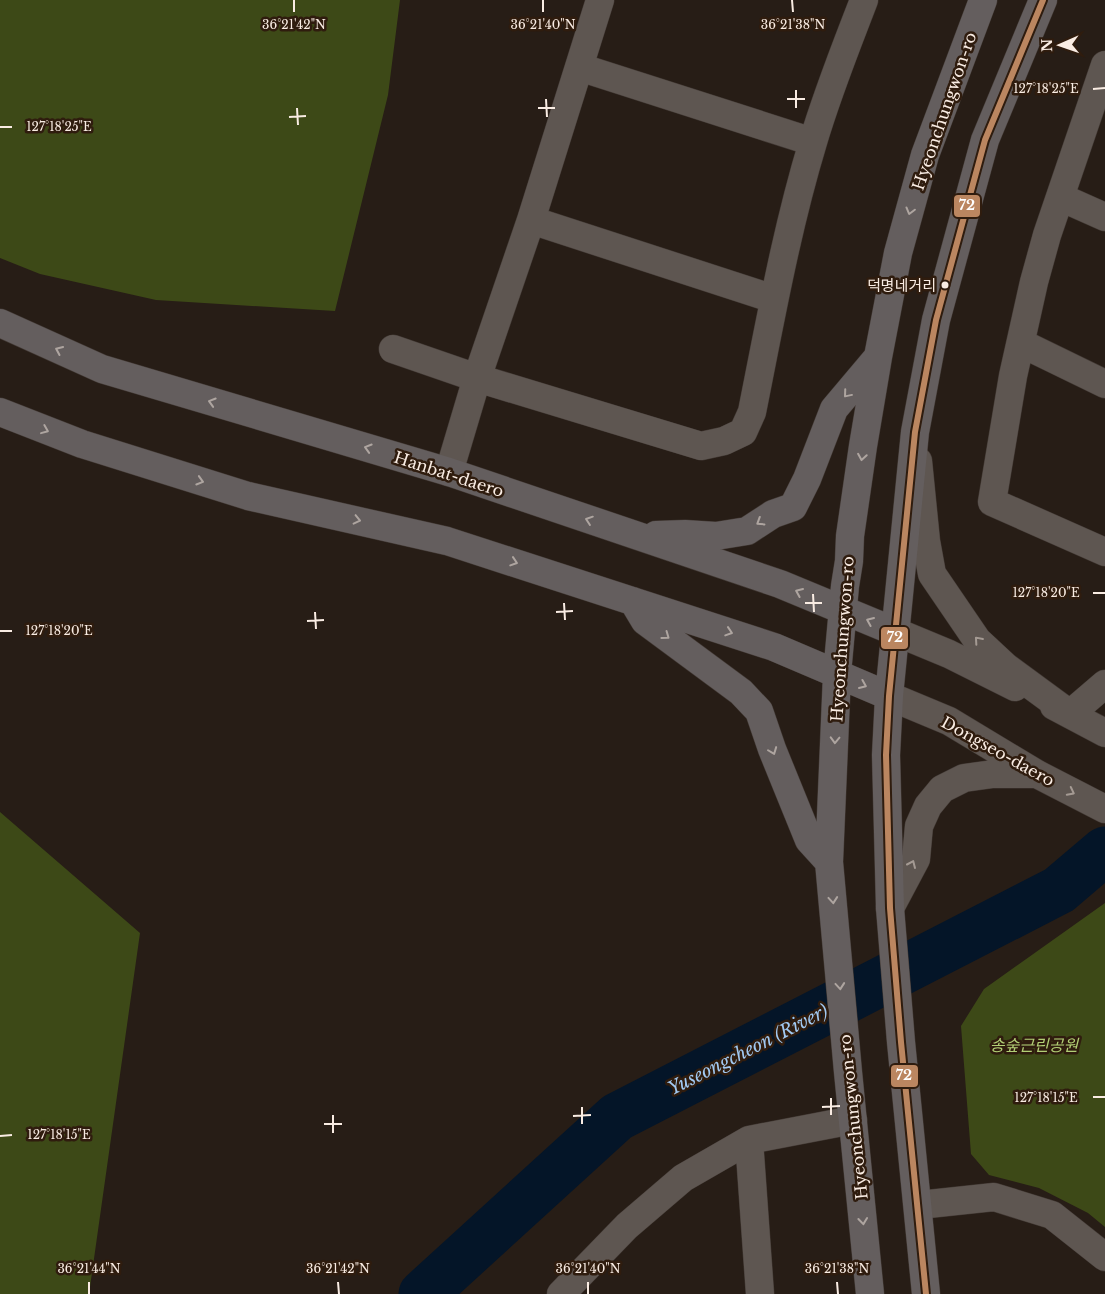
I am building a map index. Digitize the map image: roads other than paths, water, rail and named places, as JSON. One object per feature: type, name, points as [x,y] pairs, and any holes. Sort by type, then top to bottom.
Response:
[{"type":"main road","name":"Hyeonchungwon-ro","points":[[870,1294],[830,862],[837,674],[844,610],[844,586],[878,357],[898,253],[925,156],[983,0]]},
{"type":"main road","points":[[926,1294],[890,908],[886,755],[889,696],[915,432],[936,320],[985,140],[1043,0]]},
{"type":"main road","name":"Hanbat-daero","points":[[0,323],[102,369],[449,472],[780,584],[896,632]]},
{"type":"main road","points":[[635,536],[685,534],[716,536],[746,531],[773,514],[793,507],[807,479],[834,409],[878,357]]},
{"type":"main road","points":[[0,412],[82,444],[248,496],[446,541],[774,647],[889,696]]},
{"type":"main road","points":[[633,601],[645,620],[733,686],[759,711],[809,840],[830,862]]},
{"type":"street","points":[[449,472],[477,378],[530,220],[600,0]]},
{"type":"street","points":[[393,349],[477,378],[701,446],[724,441],[743,432],[752,412],[792,216],[813,142],[846,45],[864,0]]},
{"type":"street","points":[[1105,65],[1047,235],[1011,384],[992,502],[1105,552]]},
{"type":"street","points":[[579,67],[813,142]]},
{"type":"street","points":[[1060,197],[1105,217]]},
{"type":"street","points":[[530,220],[774,299]]},
{"type":"street","points":[[1020,343],[1105,384]]},
{"type":"street","points":[[915,432],[926,541],[932,574],[977,640],[1006,667],[1089,724]]},
{"type":"street","points":[[896,632],[949,654],[1089,724]]},
{"type":"street","points":[[1089,724],[1105,684]]},
{"type":"street","name":"Dongseo-daero","points":[[889,696],[949,721],[1037,774],[1105,809]]},
{"type":"street","points":[[890,908],[916,859],[919,826],[928,806],[942,789],[964,778],[992,774],[1037,774]]},
{"type":"street","points":[[570,1289],[627,1226],[682,1178],[749,1140],[853,1120]]},
{"type":"street","points":[[749,1140],[760,1294]]},
{"type":"street","points":[[919,1205],[994,1197],[1052,1214],[1105,1257]]},
{"type":"waterway","name":"Yuseongcheon (River)","points":[[423,1294],[617,1117],[1059,890],[1105,851]]},
{"type":"place","name":"덕명네거리","points":[[945,285]]},
{"type":"park label","name":"송숲근린공원","points":[[1034,1045]]}]
